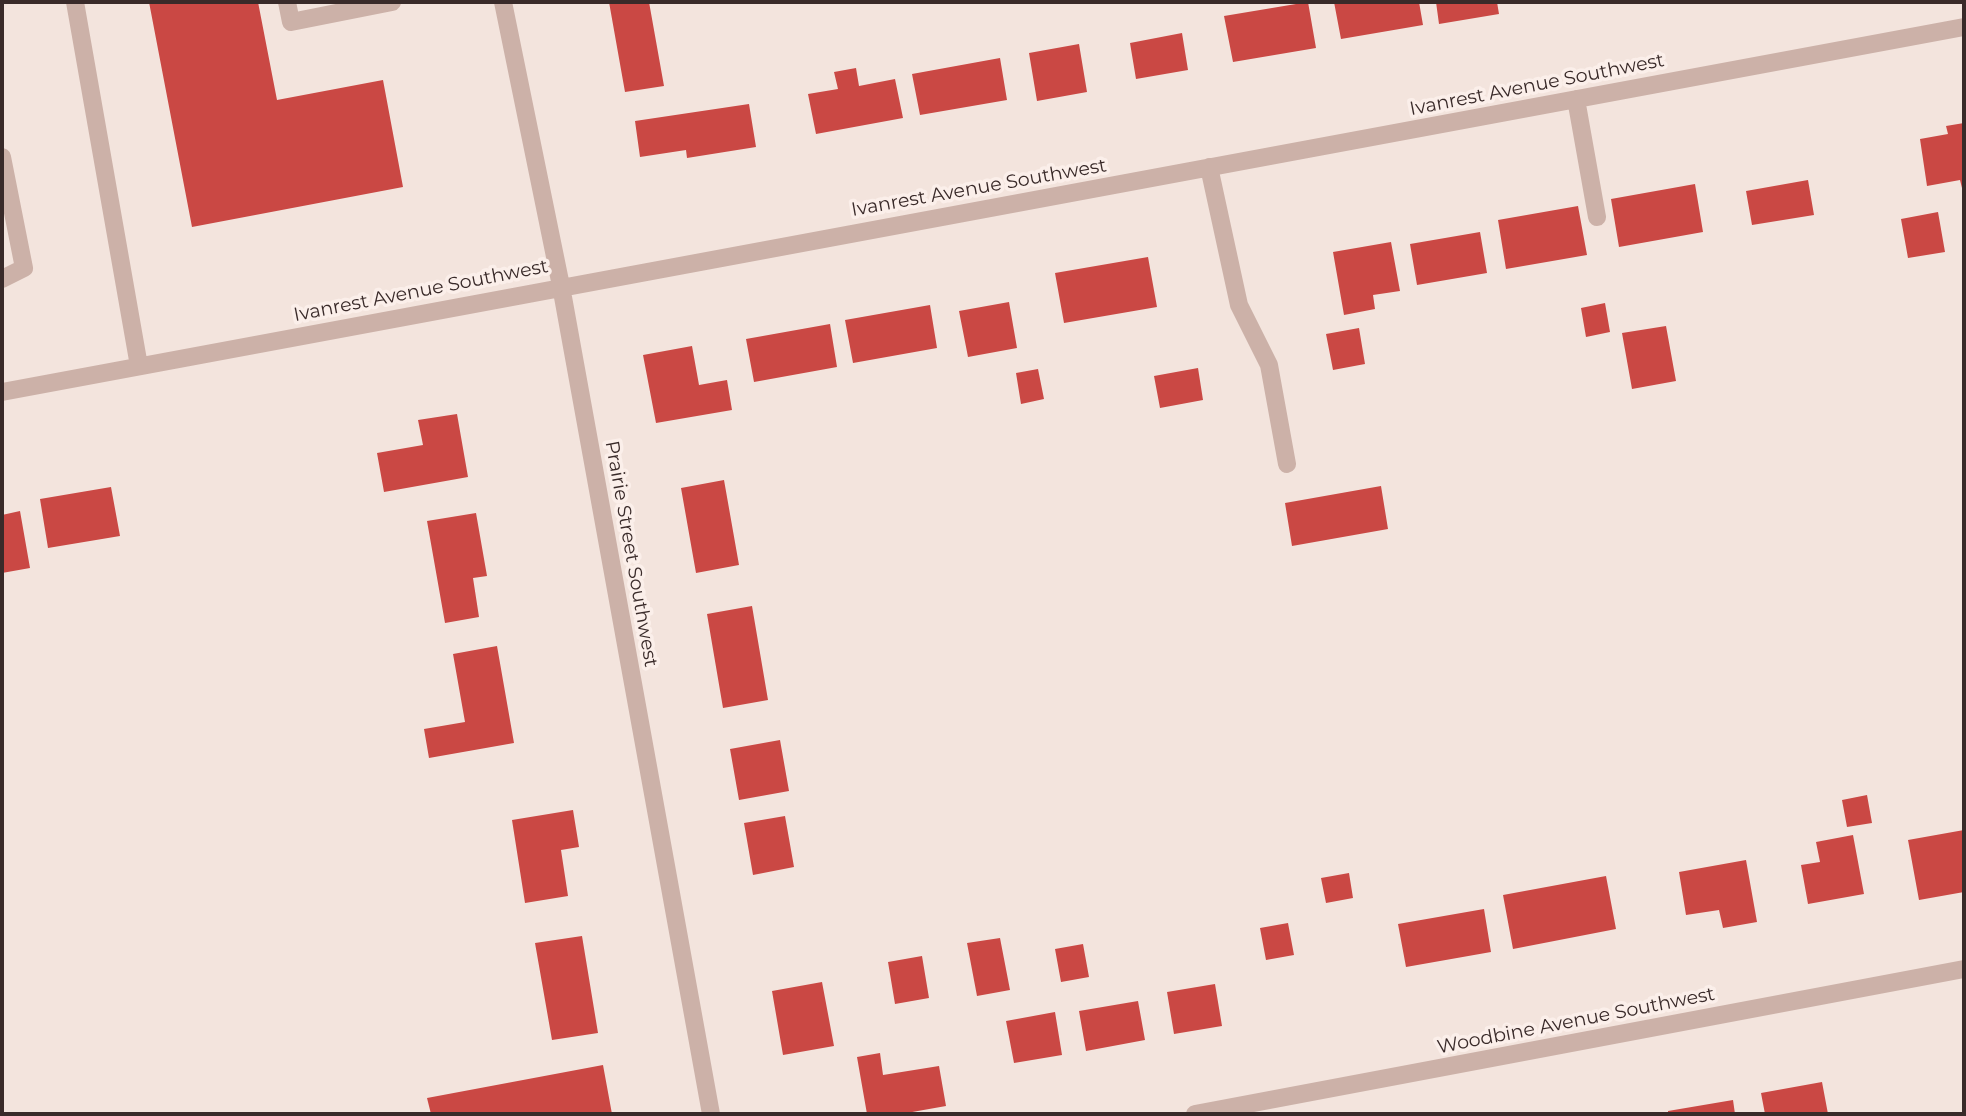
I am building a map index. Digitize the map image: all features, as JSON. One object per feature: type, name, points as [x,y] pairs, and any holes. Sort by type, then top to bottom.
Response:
[{"type":"street","points":[[75,2],[139,366]]},
{"type":"street","points":[[288,2],[291,22],[391,2]]},
{"type":"street","name":"Prairie Street Southwest","points":[[503,2],[561,286],[711,1114]]},
{"type":"street","name":"Ivanrest Avenue Southwest","points":[[2,392],[1964,27]]},
{"type":"street","points":[[1576,99],[1597,217]]},
{"type":"street","points":[[2,157],[24,268],[2,279]]},
{"type":"street","points":[[1209,167],[1240,305],[1269,365],[1287,464]]},
{"type":"street","name":"Woodbine Avenue Southwest","points":[[1195,1114],[1964,969]]},
{"type":"building","points":[[149,2],[258,2],[277,100],[383,80],[403,187],[192,227]]},
{"type":"building","points":[[609,2],[649,2],[664,86],[625,92]]},
{"type":"building","points":[[1308,2],[1316,48],[1233,62],[1224,16]]},
{"type":"building","points":[[1334,2],[1419,2],[1423,25],[1341,39]]},
{"type":"building","points":[[1436,2],[1497,2],[1499,14],[1439,24]]},
{"type":"building","points":[[1182,33],[1188,70],[1136,79],[1130,43]]},
{"type":"building","points":[[1079,44],[1087,92],[1037,101],[1029,53]]},
{"type":"building","points":[[1000,58],[1007,100],[920,115],[912,74]]},
{"type":"building","points":[[856,68],[859,86],[895,79],[903,118],[816,134],[808,94],[838,89],[834,72]]},
{"type":"building","points":[[749,104],[756,147],[687,158],[686,150],[640,157],[635,121]]},
{"type":"building","points":[[1964,123],[1964,196],[1960,180],[1927,186],[1920,139],[1948,134],[1946,126]]},
{"type":"building","points":[[1808,180],[1814,215],[1752,225],[1746,191]]},
{"type":"building","points":[[1695,184],[1703,232],[1619,247],[1611,199]]},
{"type":"building","points":[[1578,206],[1587,255],[1506,269],[1498,220]]},
{"type":"building","points":[[1938,212],[1945,252],[1908,258],[1901,219]]},
{"type":"building","points":[[1480,232],[1487,273],[1417,285],[1410,244]]},
{"type":"building","points":[[1391,242],[1400,291],[1373,295],[1375,309],[1344,315],[1333,252]]},
{"type":"building","points":[[1148,257],[1157,307],[1064,323],[1055,273]]},
{"type":"building","points":[[1009,302],[1017,348],[968,357],[959,311]]},
{"type":"building","points":[[1605,303],[1610,332],[1586,337],[1581,308]]},
{"type":"building","points":[[930,305],[937,348],[853,363],[845,320]]},
{"type":"building","points":[[830,324],[837,367],[754,382],[746,339]]},
{"type":"building","points":[[1666,326],[1676,381],[1632,389],[1622,333]]},
{"type":"building","points":[[1359,328],[1365,364],[1333,370],[1326,334]]},
{"type":"building","points":[[692,346],[699,385],[727,380],[732,410],[656,423],[643,355]]},
{"type":"building","points":[[1198,368],[1203,400],[1160,408],[1154,376]]},
{"type":"building","points":[[1038,369],[1044,399],[1021,404],[1016,373]]},
{"type":"building","points":[[457,414],[468,477],[384,492],[377,453],[423,445],[418,420]]},
{"type":"building","points":[[724,480],[739,565],[696,573],[681,488]]},
{"type":"building","points":[[1381,486],[1388,529],[1292,546],[1285,503]]},
{"type":"building","points":[[111,487],[120,536],[48,548],[40,499]]},
{"type":"building","points":[[20,511],[30,568],[2,573],[2,515]]},
{"type":"building","points":[[476,513],[487,576],[473,578],[479,617],[445,623],[427,521]]},
{"type":"building","points":[[752,606],[768,700],[723,708],[707,614]]},
{"type":"building","points":[[497,646],[514,743],[429,758],[424,729],[465,722],[453,654]]},
{"type":"building","points":[[780,740],[789,791],[739,800],[730,749]]},
{"type":"building","points":[[1867,795],[1872,823],[1847,827],[1842,800]]},
{"type":"building","points":[[573,810],[579,847],[561,850],[568,896],[525,903],[512,820]]},
{"type":"building","points":[[785,816],[794,867],[753,875],[744,823]]},
{"type":"building","points":[[1964,830],[1964,892],[1919,900],[1908,840]]},
{"type":"building","points":[[1853,835],[1864,894],[1808,904],[1801,865],[1820,862],[1816,842]]},
{"type":"building","points":[[1746,860],[1757,922],[1723,928],[1719,910],[1686,915],[1679,872]]},
{"type":"building","points":[[1349,873],[1353,898],[1326,903],[1321,878]]},
{"type":"building","points":[[1606,876],[1616,929],[1513,949],[1503,895]]},
{"type":"building","points":[[1484,909],[1491,952],[1406,967],[1398,924]]},
{"type":"building","points":[[1288,923],[1294,955],[1266,960],[1260,928]]},
{"type":"building","points":[[582,936],[598,1033],[552,1040],[535,943]]},
{"type":"building","points":[[1000,938],[1010,990],[977,996],[967,943]]},
{"type":"building","points":[[1083,944],[1089,977],[1061,982],[1055,949]]},
{"type":"building","points":[[922,956],[929,998],[895,1004],[888,962]]},
{"type":"building","points":[[822,982],[834,1046],[783,1055],[772,991]]},
{"type":"building","points":[[1215,984],[1222,1026],[1174,1034],[1167,992]]},
{"type":"building","points":[[1138,1001],[1145,1040],[1086,1051],[1079,1011]]},
{"type":"building","points":[[1055,1012],[1062,1055],[1014,1063],[1006,1021]]},
{"type":"building","points":[[880,1053],[883,1075],[939,1066],[946,1106],[901,1114],[867,1114],[857,1057]]},
{"type":"building","points":[[603,1065],[612,1114],[431,1114],[427,1098]]},
{"type":"building","points":[[1822,1082],[1828,1114],[1765,1114],[1761,1093]]},
{"type":"building","points":[[1733,1100],[1735,1114],[1668,1114],[1668,1111]]}]
